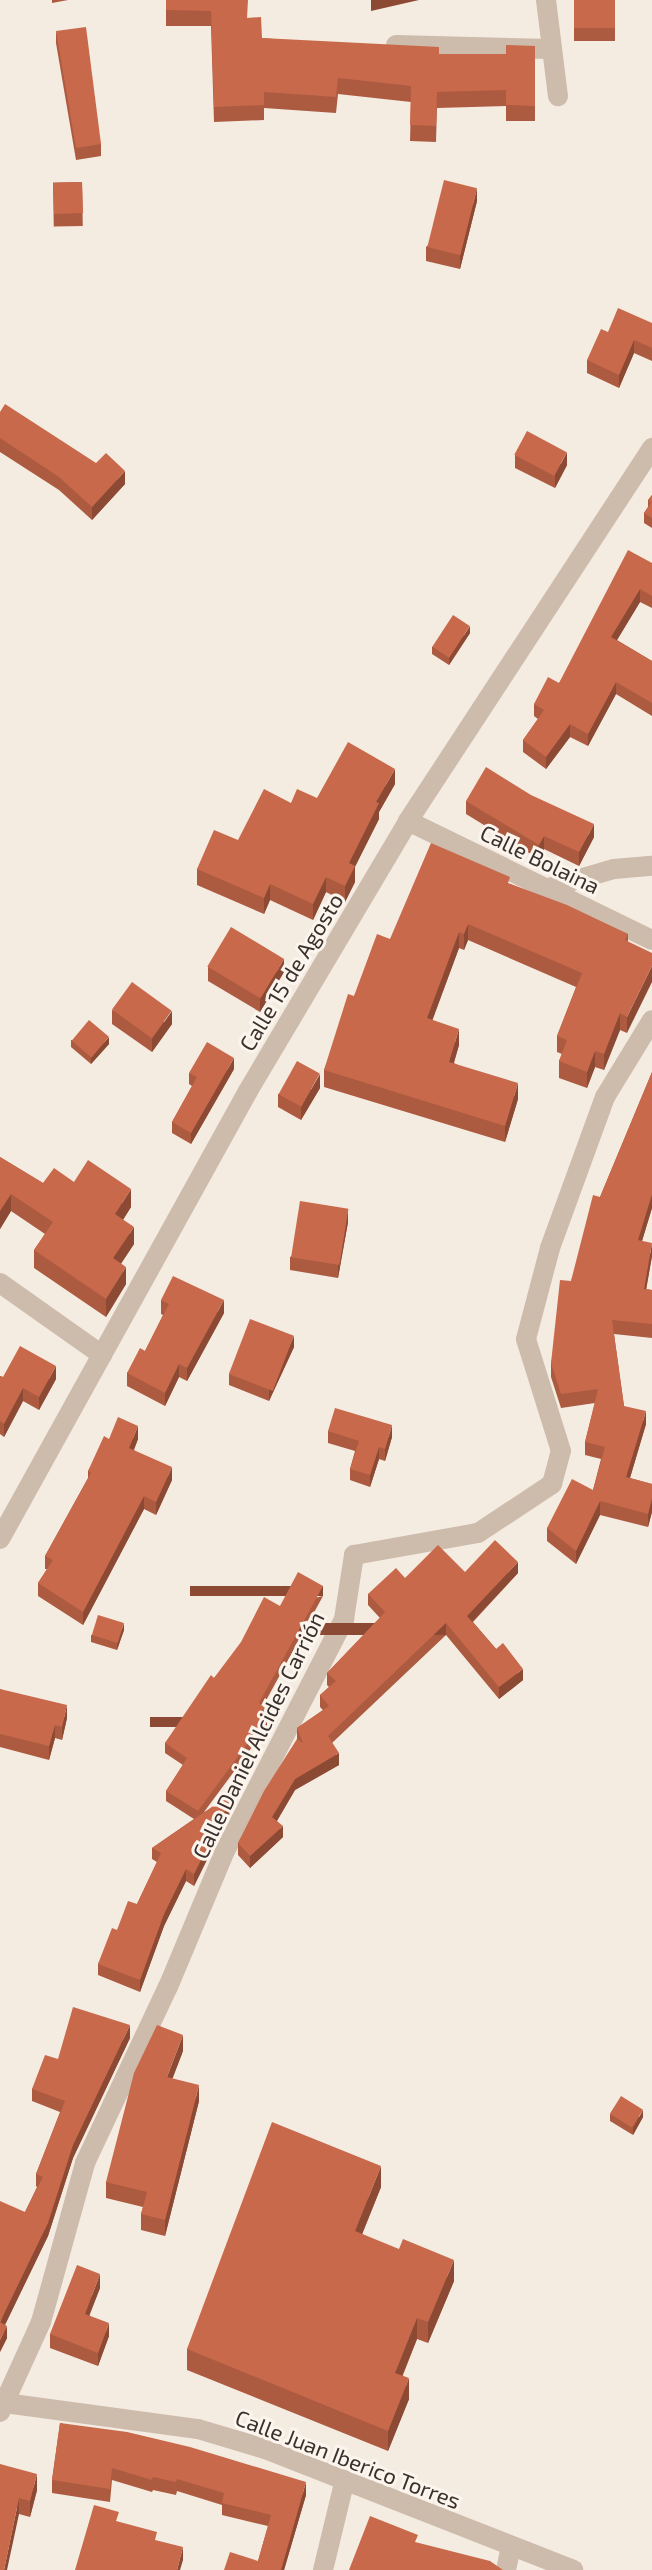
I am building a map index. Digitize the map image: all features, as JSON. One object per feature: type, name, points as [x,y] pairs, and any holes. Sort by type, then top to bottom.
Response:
[{"type":"street","points":[[546,0],[558,96]]},
{"type":"street","points":[[382,45],[550,49]]},
{"type":"street","name":"Calle 15 de Agosto","points":[[0,1539],[248,1091],[408,821],[651,452]]},
{"type":"street","name":"Calle Bolaina","points":[[408,821],[652,940]]},
{"type":"street","points":[[545,889],[614,869],[652,866]]},
{"type":"street","name":"Calle Daniel Alcides Carrión","points":[[2,2408],[41,2322],[85,2163],[168,1987],[225,1851],[344,1619],[354,1555],[478,1533],[552,1484],[561,1451],[526,1339],[550,1248],[605,1097],[652,1020]]},
{"type":"street","points":[[0,1283],[102,1355]]},
{"type":"street","name":"Calle Juan Iberico Torres","points":[[2,2408],[198,2429],[265,2449],[344,2483],[573,2570]]},
{"type":"street","points":[[323,2570],[344,2483]]},
{"type":"street","points":[[506,2570],[511,2547]]},
{"type":"building","points":[[166,0],[248,0],[247,18],[261,17],[262,38],[439,47],[439,54],[506,54],[506,45],[535,46],[535,106],[506,105],[506,90],[437,92],[436,126],[410,125],[411,86],[338,78],[336,97],[264,92],[264,105],[214,107],[211,11],[166,10]]},
{"type":"building","points":[[574,0],[615,0],[615,28],[574,28]]},
{"type":"building","points":[[86,27],[101,144],[76,148],[56,31]]},
{"type":"building","points":[[444,180],[477,188],[460,255],[427,247]]},
{"type":"building","points":[[82,182],[83,213],[54,214],[53,183]]},
{"type":"building","points":[[618,308],[652,323],[652,348],[634,340],[619,375],[587,360],[601,329],[608,332]]},
{"type":"building","points":[[5,404],[96,463],[106,453],[125,471],[92,507],[59,477],[0,438],[0,412]]},
{"type":"building","points":[[527,431],[567,452],[554,476],[514,455]]},
{"type":"building","points":[[652,495],[652,518],[644,513]]},
{"type":"building","points":[[628,550],[652,563],[652,596],[640,589],[611,637],[652,661],[652,703],[616,682],[588,734],[570,724],[546,757],[523,740],[544,710],[534,704],[548,677],[559,683]]},
{"type":"building","points":[[453,615],[470,626],[449,658],[432,647]]},
{"type":"building","points":[[348,742],[395,769],[376,802],[379,803],[349,863],[355,866],[345,886],[326,877],[313,904],[270,884],[264,898],[197,869],[214,830],[238,840],[264,789],[291,803],[297,789],[317,798]]},
{"type":"building","points":[[486,767],[531,795],[594,824],[579,852],[544,836],[539,845],[466,801]]},
{"type":"building","points":[[431,843],[510,877],[508,883],[567,905],[628,934],[625,940],[652,953],[652,966],[627,1017],[620,1013],[604,1054],[595,1051],[587,1072],[559,1061],[567,1040],[557,1036],[582,973],[468,924],[464,934],[459,932],[427,1018],[459,1029],[449,1062],[518,1083],[505,1126],[324,1070],[348,994],[354,996],[377,934],[390,939]]},
{"type":"building","points":[[231,927],[284,959],[260,998],[207,966]]},
{"type":"building","points":[[132,982],[172,1011],[152,1038],[112,1010]]},
{"type":"building","points":[[89,1020],[109,1037],[92,1057],[72,1041]]},
{"type":"building","points":[[207,1042],[234,1058],[191,1133],[172,1122],[197,1077],[189,1073]]},
{"type":"building","points":[[297,1061],[320,1074],[301,1107],[279,1094]]},
{"type":"building","points":[[652,1072],[652,1194],[638,1240],[652,1243],[644,1289],[652,1290],[652,1324],[612,1320],[624,1406],[646,1411],[626,1477],[652,1484],[652,1498],[648,1514],[600,1501],[576,1551],[547,1528],[572,1479],[593,1490],[605,1447],[585,1442],[598,1389],[561,1394],[551,1363],[560,1280],[571,1281],[593,1195],[600,1197]]},
{"type":"building","points":[[0,1157],[43,1183],[54,1168],[74,1182],[88,1160],[131,1189],[115,1214],[134,1227],[113,1258],[126,1267],[106,1299],[34,1250],[53,1222],[11,1194],[0,1211]]},
{"type":"building","points":[[300,1201],[348,1209],[339,1265],[291,1257]]},
{"type":"building","points":[[173,1276],[224,1300],[187,1368],[179,1364],[165,1393],[127,1373],[140,1348],[145,1351],[169,1304],[161,1300]]},
{"type":"building","points":[[250,1319],[294,1336],[273,1391],[229,1374]]},
{"type":"building","points":[[20,1346],[56,1366],[39,1397],[23,1388],[4,1424],[0,1421],[0,1376],[3,1377]]},
{"type":"building","points":[[335,1408],[392,1425],[385,1449],[379,1447],[370,1475],[350,1469],[359,1441],[328,1431]]},
{"type":"building","points":[[118,1417],[138,1426],[129,1448],[172,1467],[156,1502],[144,1496],[83,1612],[38,1583],[53,1560],[45,1556],[91,1473],[88,1471],[104,1436],[109,1439]]},
{"type":"building","points":[[495,1540],[518,1562],[467,1616],[496,1649],[503,1643],[523,1669],[499,1687],[446,1623],[328,1736],[339,1753],[295,1779],[272,1817],[283,1826],[250,1856],[238,1843],[264,1791],[297,1739],[303,1743],[297,1728],[329,1706],[320,1695],[336,1681],[327,1673],[385,1612],[368,1594],[396,1568],[405,1578],[438,1545],[465,1572]]},
{"type":"building","points":[[298,1572],[323,1586],[259,1703],[265,1708],[261,1713],[267,1717],[198,1811],[166,1791],[187,1758],[165,1743],[211,1675],[214,1678],[241,1642],[264,1597],[280,1606]]},
{"type":"building","points":[[98,1615],[124,1623],[118,1643],[92,1635]]},
{"type":"building","points":[[0,1689],[67,1705],[62,1727],[55,1725],[49,1746],[0,1734]]},
{"type":"building","points":[[235,1791],[194,1874],[186,1869],[164,1914],[140,1980],[98,1964],[112,1928],[117,1930],[128,1901],[137,1904],[161,1853],[152,1848]]},
{"type":"building","points":[[73,2007],[130,2025],[73,2145],[48,2223],[0,2322],[0,2201],[25,2212],[43,2177],[36,2174],[65,2101],[32,2089],[45,2055],[58,2059]]},
{"type":"building","points":[[157,2025],[183,2035],[167,2077],[199,2085],[165,2220],[141,2214],[147,2192],[106,2182],[134,2073]]},
{"type":"building","points":[[621,2096],[643,2110],[632,2128],[610,2114]]},
{"type":"building","points":[[272,2122],[381,2166],[355,2231],[399,2249],[403,2239],[454,2260],[428,2322],[417,2318],[395,2373],[409,2378],[388,2431],[187,2349]]},
{"type":"building","points":[[77,2265],[100,2274],[85,2314],[109,2323],[98,2353],[50,2334]]},
{"type":"building","points":[[0,2322],[7,2326],[0,2340]]},
{"type":"building","points":[[60,2423],[127,2432],[190,2447],[306,2482],[281,2570],[224,2570],[230,2552],[258,2561],[271,2515],[222,2503],[224,2493],[177,2479],[176,2482],[153,2477],[152,2480],[112,2468],[110,2489],[52,2480]]},
{"type":"building","points":[[0,2464],[37,2474],[30,2501],[19,2498],[4,2570],[0,2570]]},
{"type":"building","points":[[94,2505],[119,2512],[116,2521],[157,2532],[155,2540],[183,2547],[177,2570],[75,2570]]},
{"type":"building","points":[[370,2516],[418,2535],[415,2542],[490,2561],[503,2570],[349,2570]]}]
